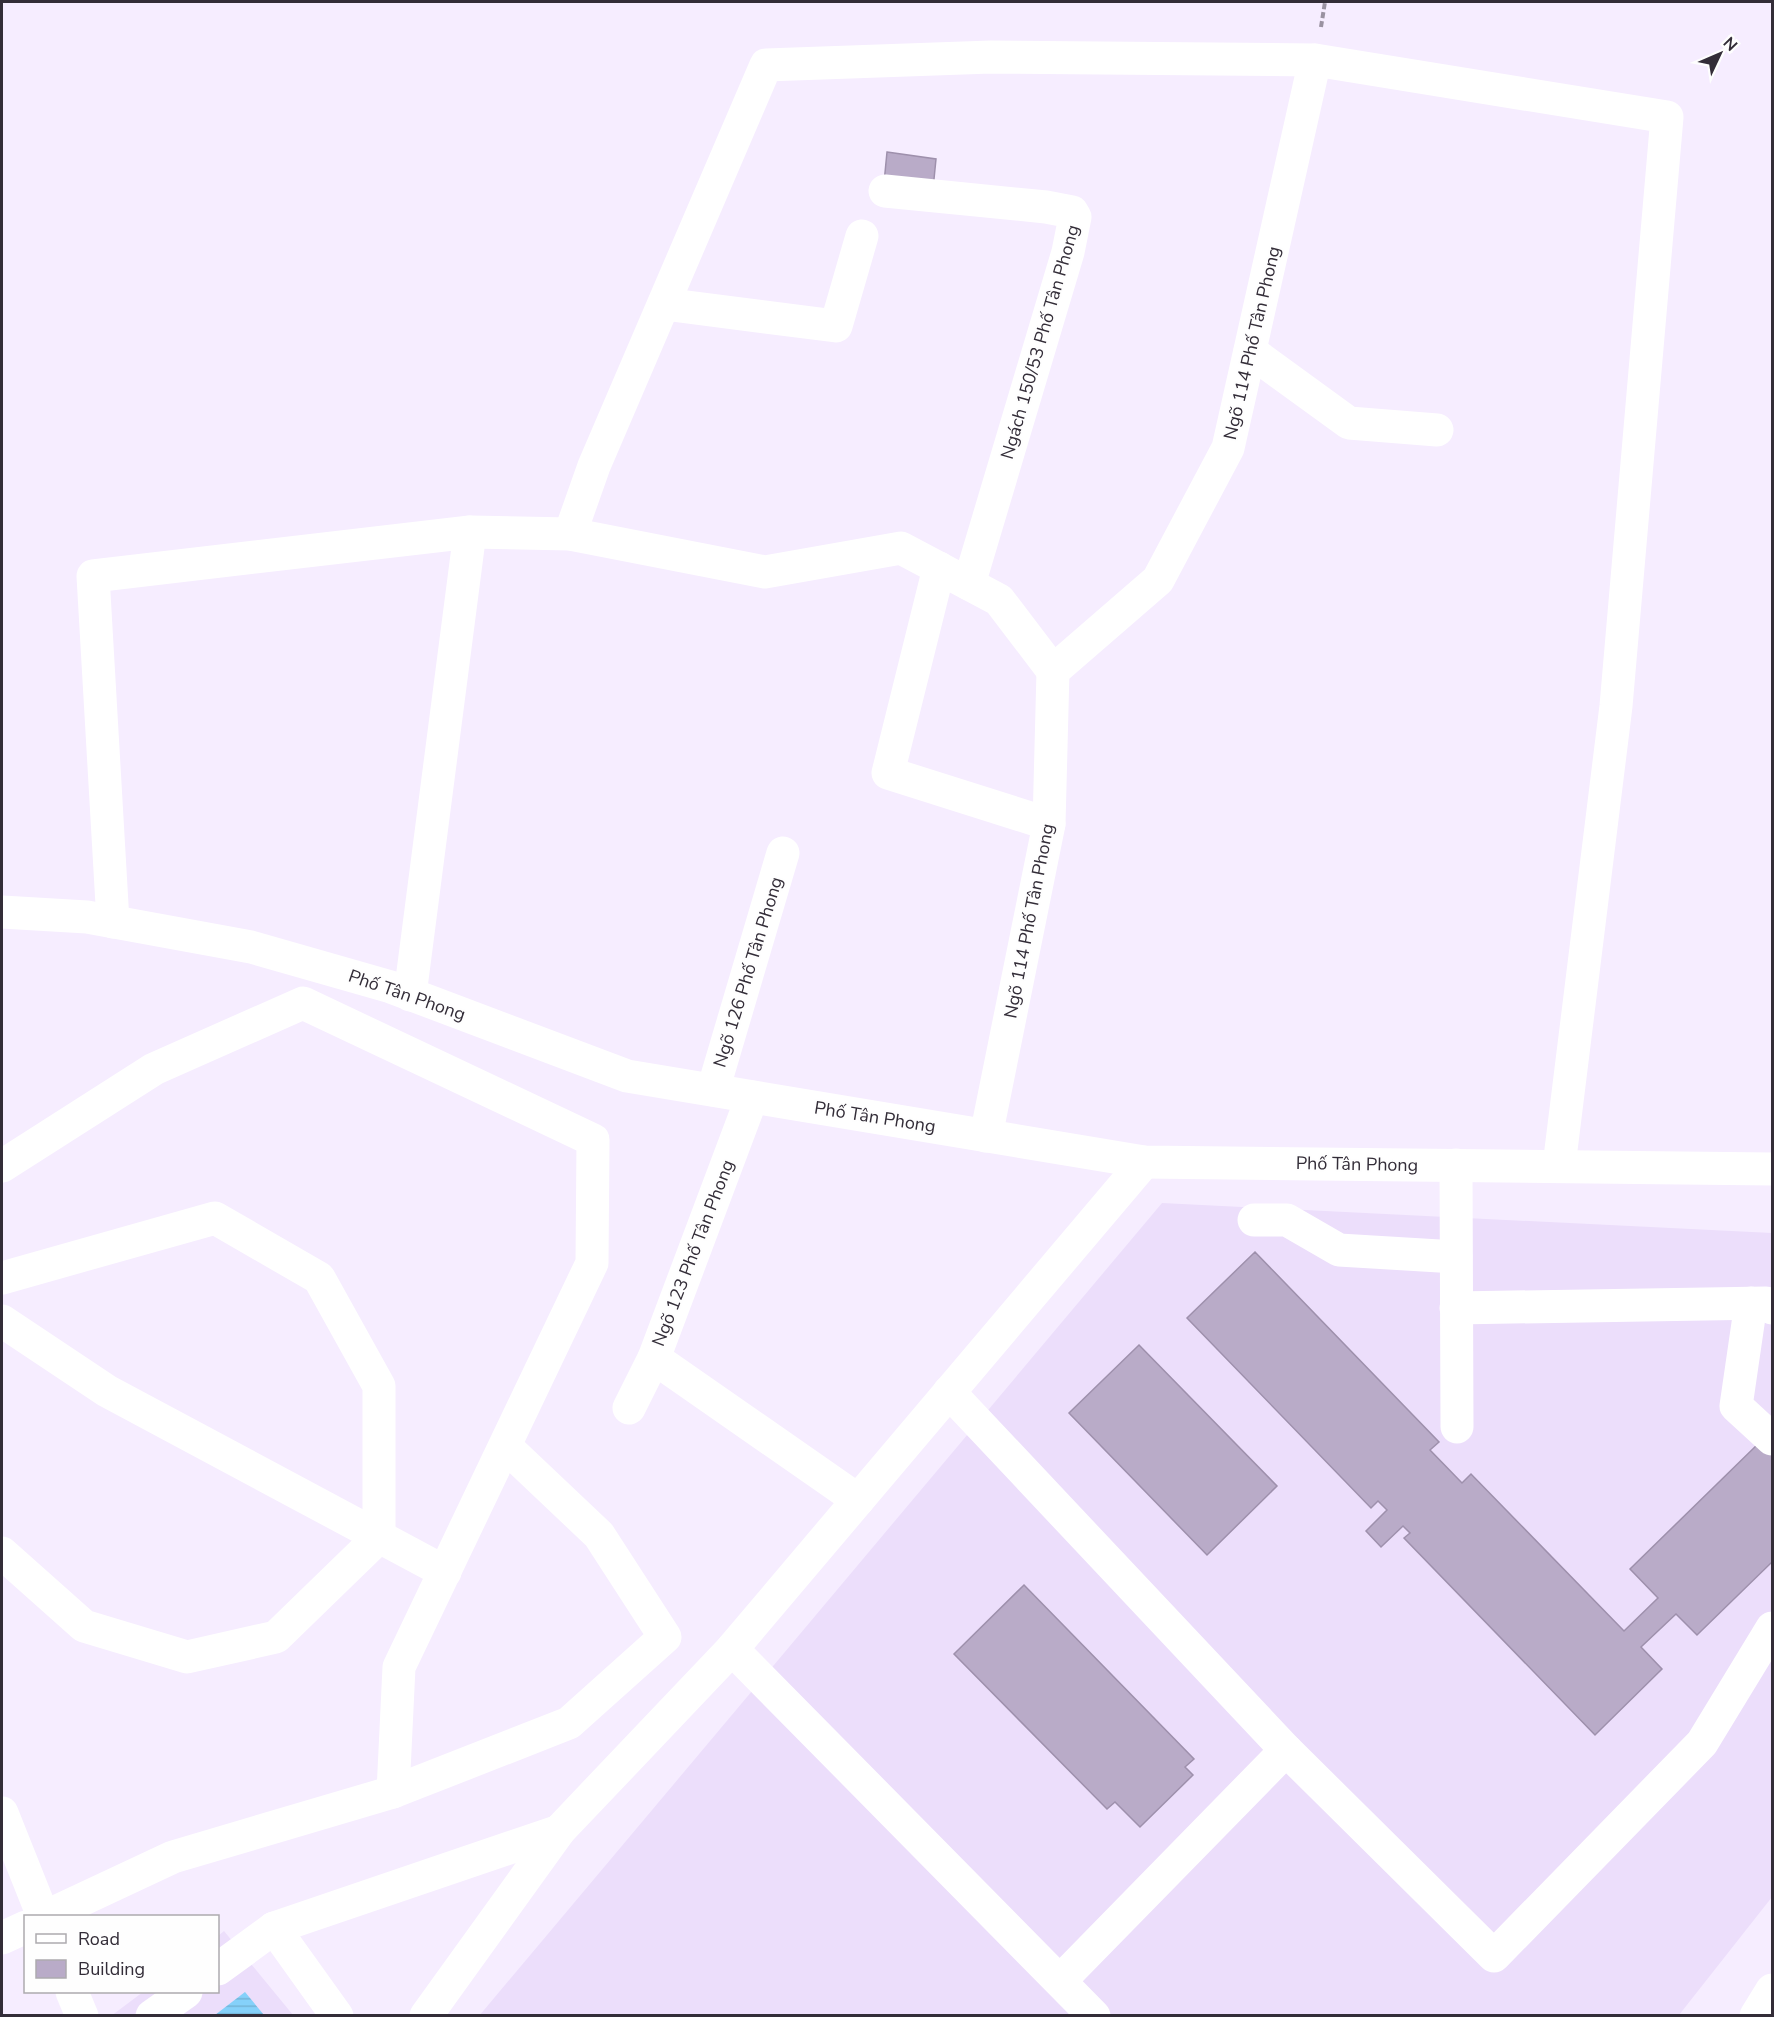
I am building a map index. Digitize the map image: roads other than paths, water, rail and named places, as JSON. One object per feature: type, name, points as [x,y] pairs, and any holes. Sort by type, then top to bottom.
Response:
[{"type":"street","points":[[570,534],[594,466],[766,65],[992,57],[1315,60],[1667,117],[1616,706],[1558,1166]]},
{"type":"street","name":"Ngõ 114 Phố Tân Phong","points":[[986,1136],[1049,824],[1053,671],[1158,580],[1228,448],[1315,60]]},
{"type":"street","name":"Ngách 150/53 Phố Tân Phong","points":[[885,191],[1046,207],[1072,212],[1075,217],[1068,252],[969,584]]},
{"type":"street","points":[[664,304],[836,326],[862,236]]},
{"type":"street","points":[[1250,351],[1349,423],[1437,430]]},
{"type":"street","points":[[113,922],[93,576],[470,532],[570,534],[765,572],[901,548],[999,600],[1053,671]]},
{"type":"street","points":[[410,995],[470,532]]},
{"type":"street","points":[[939,568],[888,773],[1049,824]]},
{"type":"street","name":"Ngõ 126 Phố Tân Phong","points":[[713,1090],[783,853]]},
{"type":"street","name":"Phố Tân Phong","points":[[2,912],[87,918],[251,947],[410,995],[627,1076],[1144,1162],[1773,1168]]},
{"type":"street","points":[[2,1166],[154,1070],[303,1003],[592,1140],[592,1263],[399,1667],[393,1792]]},
{"type":"street","name":"Ngõ 123 Phố Tân Phong","points":[[629,1407],[654,1358],[752,1097]]},
{"type":"street","points":[[426,2016],[559,1831],[732,1649],[1144,1162]]},
{"type":"street","points":[[1456,1165],[1457,1427]]},
{"type":"street","points":[[2,1278],[215,1218],[319,1278],[380,1386],[379,1537],[276,1637],[187,1657],[84,1626],[2,1553]]},
{"type":"street","points":[[1254,1220],[1287,1220],[1339,1250],[1456,1257]]},
{"type":"street","points":[[1456,1308],[1766,1304],[1736,1406],[1773,1439]]},
{"type":"street","points":[[2,1321],[107,1391],[444,1572]]},
{"type":"street","points":[[654,1358],[858,1500]]},
{"type":"street","points":[[949,1392],[1286,1750],[1494,1956],[1702,1743],[1773,1628]]},
{"type":"street","points":[[49,1915],[173,1857],[393,1792],[569,1723],[665,1637],[599,1535],[505,1446]]},
{"type":"street","points":[[732,1649],[1094,2016]]},
{"type":"street","points":[[1060,1981],[1286,1750]]},
{"type":"street","points":[[2,1813],[44,1915]]},
{"type":"street","points":[[219,1967],[274,1928],[559,1831]]},
{"type":"street","points":[[2,1938],[24,1928]]},
{"type":"street","points":[[274,1928],[337,2016]]},
{"type":"street","points":[[1756,2016],[1773,1990]]},
{"type":"street","points":[[72,1993],[82,2016]]},
{"type":"street","points":[[152,2016],[185,1993]]},
{"type":"water","points":[[245,1992],[264,2015],[215,2015]]}]
